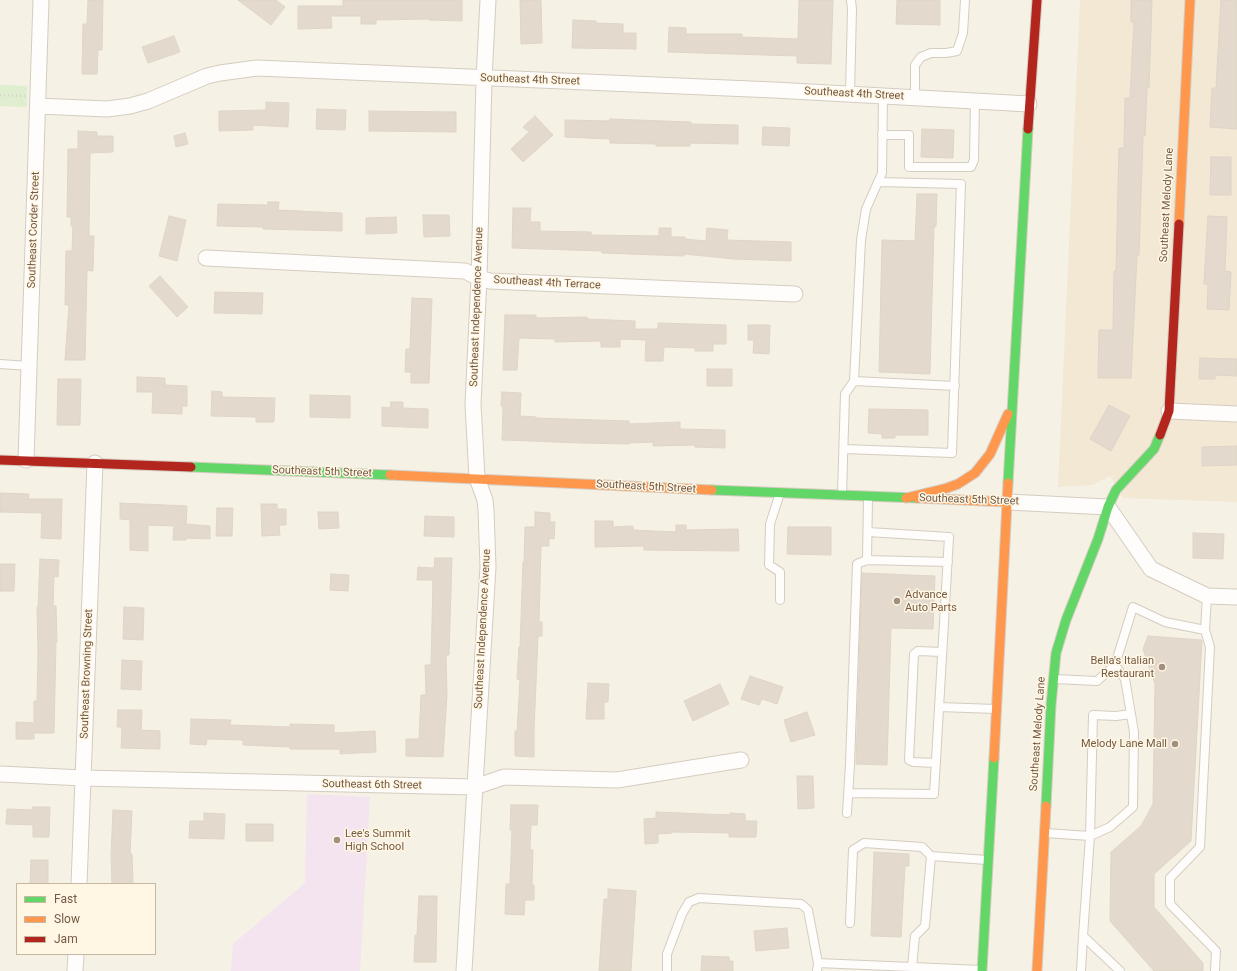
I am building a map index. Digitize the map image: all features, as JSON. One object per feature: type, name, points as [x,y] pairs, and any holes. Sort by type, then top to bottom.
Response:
[{"type":"street","name":"Southeast Corder Street","points":[[26,460],[41,0]]},
{"type":"street","name":"Southeast Independence Avenue","points":[[464,971],[488,567],[485,500],[477,478],[473,404],[479,278],[484,79],[488,0]]},
{"type":"street","points":[[982,971],[1029,104],[1037,0]]},
{"type":"street","name":"Southeast Melody Lane","points":[[1169,411],[1190,0]]},
{"type":"street","name":"Southeast 4th Street","points":[[38,101],[107,109],[130,106],[148,101],[207,76],[257,68],[484,79],[774,90],[1029,104]]},
{"type":"street","name":"Southeast 4th Terrace","points":[[206,258],[465,271],[479,278],[498,281],[795,294]]},
{"type":"street","points":[[906,498],[958,484],[975,472],[990,454],[1013,402]]},
{"type":"street","points":[[1237,414],[1169,411],[1154,449],[1116,490],[1108,507],[1151,569],[1207,596],[1237,597]]},
{"type":"street","name":"Southeast 5th Street","points":[[0,460],[477,478],[1108,507]]},
{"type":"street","name":"Southeast Browning Street","points":[[79,883],[95,463]]},
{"type":"street","name":"Southeast Melody Lane","points":[[1037,971],[1044,833],[1056,653],[1060,638],[1098,540],[1108,507]]},
{"type":"street","name":"Southeast 6th Street","points":[[0,774],[83,778],[474,787],[504,777],[617,780],[742,760]]},
{"type":"street","points":[[75,971],[76,955]]},
{"type":"lane","points":[[850,94],[851,0]]},
{"type":"lane","points":[[915,98],[915,65],[921,57],[931,53],[957,51],[963,33],[965,0]]},
{"type":"lane","points":[[842,494],[845,394],[854,382],[861,240],[866,208],[882,173],[883,96]]},
{"type":"lane","points":[[882,135],[909,135],[909,167],[971,167],[974,160],[975,101]]},
{"type":"lane","points":[[844,449],[952,453],[962,184],[878,182]]},
{"type":"lane","points":[[0,364],[29,366]]},
{"type":"lane","points":[[854,382],[955,386]]},
{"type":"lane","points":[[780,492],[770,524],[769,565],[780,572],[780,600]]},
{"type":"lane","points":[[867,560],[868,496]]},
{"type":"lane","points":[[849,792],[934,794],[950,538],[868,532]]},
{"type":"lane","points":[[848,813],[856,564],[867,560],[948,562]]},
{"type":"lane","points":[[1207,596],[1205,630],[1210,647],[1200,847],[1170,878],[1170,904],[1216,951],[1215,971]]},
{"type":"lane","points":[[1054,679],[1097,682],[1115,665],[1133,607],[1165,622],[1205,630]]},
{"type":"lane","points":[[936,763],[913,762],[909,760],[914,654],[918,651],[942,652]]},
{"type":"lane","points":[[1044,833],[1090,836],[1110,827],[1133,807],[1134,732],[1125,679],[1115,665]]},
{"type":"lane","points":[[939,707],[996,709]]},
{"type":"lane","points":[[1081,971],[1090,836],[1093,715],[1116,716],[1131,714]]},
{"type":"lane","points":[[850,923],[853,850],[864,843],[922,847],[931,856],[988,860]]},
{"type":"lane","points":[[912,969],[915,936],[925,926],[931,856]]},
{"type":"lane","points":[[667,971],[667,954],[682,914],[689,902],[699,898],[802,904],[808,910],[818,967],[982,971]]},
{"type":"lane","points":[[1083,936],[1120,971]]},
{"type":"path","points":[[0,95],[38,101]]},
{"type":"shaded area","points":[[1080,0],[1237,0],[1237,502],[1123,498],[1110,476],[1093,485],[1058,487]]},
{"type":"shaded area","name":"Lee's Summit High School","points":[[307,794],[370,797],[360,971],[231,971],[233,944],[305,883]]},
{"type":"green space","points":[[0,85],[27,86],[27,107],[0,106]]},
{"type":"building","points":[[88,0],[103,0],[102,50],[98,50],[97,74],[82,74],[83,24],[87,24]]},
{"type":"building","points":[[238,0],[276,0],[285,7],[271,25]]},
{"type":"building","points":[[343,0],[462,0],[462,21],[429,19],[376,20],[376,24],[361,24],[361,16],[331,16],[332,28],[298,29],[298,6],[343,6]]},
{"type":"building","points":[[520,0],[541,0],[542,43],[521,44]]},
{"type":"building","points":[[799,0],[833,0],[831,64],[797,63],[797,56],[668,52],[669,27],[686,28],[686,34],[742,34],[742,37],[798,39]]},
{"type":"building","points":[[897,0],[940,0],[940,25],[896,24]]},
{"type":"building","points":[[1131,0],[1152,0],[1149,88],[1147,87],[1145,136],[1143,136],[1139,255],[1137,255],[1131,378],[1098,378],[1099,330],[1113,330],[1119,148],[1124,148],[1125,98],[1130,98],[1134,22],[1131,22]]},
{"type":"building","points":[[1221,0],[1237,0],[1237,129],[1210,127],[1212,88],[1216,88]]},
{"type":"building","points":[[573,20],[623,24],[623,33],[636,33],[636,49],[572,48]]},
{"type":"building","points":[[174,36],[180,52],[148,63],[142,47]]},
{"type":"building","points":[[266,102],[289,103],[288,127],[253,125],[253,130],[219,131],[219,111],[266,110]]},
{"type":"building","points":[[317,109],[346,110],[345,130],[316,129]]},
{"type":"building","points":[[369,111],[456,112],[456,132],[369,131]]},
{"type":"building","points":[[535,116],[553,135],[523,162],[511,149],[529,132],[523,127]]},
{"type":"building","points":[[610,119],[691,122],[691,124],[738,125],[738,144],[690,143],[690,146],[656,146],[656,144],[610,143],[610,139],[565,137],[565,120],[610,121]]},
{"type":"building","points":[[763,127],[790,128],[789,146],[762,145]]},
{"type":"building","points":[[922,129],[954,130],[953,158],[921,157]]},
{"type":"building","points":[[78,131],[97,132],[97,136],[113,136],[113,152],[90,153],[89,236],[94,236],[93,271],[87,270],[85,360],[65,360],[69,305],[65,305],[66,251],[72,251],[73,226],[71,226],[71,217],[67,217],[68,149],[78,149]]},
{"type":"building","points":[[185,133],[188,144],[176,147],[174,136]]},
{"type":"building","points":[[1211,157],[1231,157],[1231,195],[1210,195]]},
{"type":"building","points":[[917,194],[937,194],[936,227],[934,226],[930,374],[879,372],[882,240],[915,241]]},
{"type":"building","points":[[268,202],[279,202],[278,210],[342,213],[342,231],[217,226],[218,204],[268,205]]},
{"type":"building","points":[[513,208],[531,208],[530,222],[540,222],[540,231],[591,232],[591,235],[659,236],[659,228],[671,228],[671,237],[685,237],[685,239],[706,241],[707,228],[728,230],[727,240],[791,242],[791,261],[734,259],[684,254],[684,256],[512,248]]},
{"type":"building","points":[[423,215],[449,215],[450,236],[424,237]]},
{"type":"building","points":[[169,216],[186,220],[177,261],[159,256]]},
{"type":"building","points":[[1208,216],[1227,217],[1225,271],[1231,272],[1229,310],[1207,309],[1208,284],[1204,284]]},
{"type":"building","points":[[396,217],[397,233],[366,234],[366,218]]},
{"type":"building","points":[[160,276],[188,307],[177,317],[149,286]]},
{"type":"building","points":[[215,292],[263,293],[262,314],[214,313]]},
{"type":"building","points":[[412,298],[432,299],[429,383],[411,383],[411,372],[405,372],[406,349],[410,349]]},
{"type":"building","points":[[505,315],[536,315],[536,318],[587,317],[587,319],[635,321],[635,329],[658,329],[658,323],[726,325],[726,344],[713,344],[713,351],[695,351],[695,348],[664,347],[663,361],[645,361],[646,340],[620,339],[620,347],[601,347],[601,341],[555,342],[555,339],[519,338],[517,370],[503,370]]},
{"type":"building","points":[[748,325],[770,325],[769,354],[753,353],[754,340],[748,340]]},
{"type":"building","points":[[1200,358],[1237,359],[1237,376],[1215,375],[1215,379],[1199,379]]},
{"type":"building","points":[[707,369],[732,369],[732,386],[707,386]]},
{"type":"building","points":[[137,377],[165,378],[165,385],[187,386],[187,406],[182,406],[182,414],[152,413],[153,392],[137,392]]},
{"type":"building","points":[[58,379],[81,379],[80,425],[57,425]]},
{"type":"building","points":[[212,391],[222,392],[222,397],[275,398],[274,422],[256,422],[256,417],[211,416]]},
{"type":"building","points":[[502,392],[521,393],[520,416],[536,418],[629,421],[629,424],[680,422],[680,429],[725,430],[725,448],[695,447],[695,445],[653,446],[653,442],[629,444],[502,440]]},
{"type":"building","points":[[310,395],[350,396],[350,418],[310,417]]},
{"type":"building","points":[[391,402],[403,402],[403,408],[428,409],[428,428],[382,426],[382,407],[390,408]]},
{"type":"building","points":[[1109,405],[1130,416],[1111,451],[1090,439]]},
{"type":"building","points":[[869,409],[928,410],[928,435],[895,435],[895,438],[882,438],[882,434],[868,433]]},
{"type":"building","points":[[1237,446],[1237,465],[1202,466],[1202,447]]},
{"type":"building","points":[[0,493],[29,494],[28,499],[62,499],[61,539],[41,538],[42,513],[0,512]]},
{"type":"building","points":[[120,503],[187,506],[186,524],[210,526],[210,539],[186,538],[186,540],[173,540],[174,526],[148,525],[148,551],[130,550],[130,520],[120,519]]},
{"type":"building","points":[[261,504],[277,504],[277,509],[286,509],[286,525],[279,525],[280,535],[262,536]]},
{"type":"building","points":[[217,508],[233,508],[232,536],[216,536]]},
{"type":"building","points":[[318,512],[338,512],[339,528],[319,529]]},
{"type":"building","points":[[535,512],[550,513],[550,522],[555,522],[554,539],[549,538],[549,546],[541,546],[539,622],[542,622],[542,636],[538,636],[534,757],[515,756],[515,731],[517,731],[520,680],[517,679],[520,647],[525,527],[535,527]]},
{"type":"building","points":[[425,516],[454,517],[454,537],[424,536]]},
{"type":"building","points":[[595,521],[613,521],[613,527],[633,526],[633,530],[676,532],[676,525],[686,525],[686,530],[738,529],[739,551],[644,550],[644,546],[595,547]]},
{"type":"building","points":[[788,527],[831,527],[831,555],[787,554]]},
{"type":"building","points":[[1193,533],[1224,534],[1223,559],[1193,558]]},
{"type":"building","points":[[435,558],[452,558],[449,655],[446,655],[447,695],[443,757],[406,756],[406,739],[419,739],[421,695],[426,695],[425,665],[431,665],[433,580],[417,580],[418,567],[434,568]]},
{"type":"building","points":[[40,559],[59,560],[58,577],[54,576],[53,606],[56,606],[57,642],[54,733],[34,733],[34,739],[16,739],[16,722],[34,723],[34,701],[37,701],[37,607]]},
{"type":"building","points":[[0,564],[15,564],[14,591],[0,591]]},
{"type":"building","points":[[862,573],[935,576],[933,629],[891,628],[887,765],[856,764]]},
{"type":"building","points":[[331,574],[349,575],[348,591],[330,590]]},
{"type":"building","points":[[124,607],[144,608],[143,640],[123,639]]},
{"type":"building","name":"Melody Lane Mall","points":[[1148,636],[1202,640],[1191,841],[1154,874],[1154,907],[1203,963],[1203,971],[1154,971],[1110,921],[1111,852],[1141,826],[1153,804],[1155,684],[1143,649]]},
{"type":"building","points":[[122,660],[142,661],[141,690],[121,689]]},
{"type":"building","points":[[750,676],[783,687],[777,704],[762,699],[759,705],[741,699]]},
{"type":"building","points":[[588,683],[609,684],[608,702],[604,702],[604,719],[586,719]]},
{"type":"building","points":[[720,684],[729,704],[693,721],[684,701]]},
{"type":"building","points":[[118,710],[142,710],[141,730],[160,731],[160,749],[121,748],[122,727],[117,727]]},
{"type":"building","points":[[807,712],[815,735],[791,742],[784,720]]},
{"type":"building","points":[[191,719],[231,720],[230,725],[290,727],[290,724],[334,725],[334,733],[375,731],[376,752],[340,754],[340,749],[290,749],[290,747],[243,745],[243,740],[207,739],[206,745],[190,744]]},
{"type":"building","points":[[797,776],[813,776],[814,808],[798,809]]},
{"type":"building","points":[[511,805],[538,805],[537,825],[531,825],[530,850],[533,850],[532,885],[534,885],[534,900],[525,900],[524,915],[505,914],[506,884],[510,884],[512,830],[510,830]]},
{"type":"building","points":[[33,807],[50,807],[49,837],[33,837],[33,825],[6,824],[7,809],[33,810]]},
{"type":"building","points":[[113,810],[132,811],[130,854],[132,854],[133,883],[112,883],[111,855]]},
{"type":"building","points":[[656,812],[730,815],[730,813],[745,814],[745,821],[757,821],[756,837],[729,837],[729,833],[672,832],[658,834],[658,843],[645,844],[644,819],[656,818]]},
{"type":"building","points":[[204,813],[225,814],[224,839],[189,838],[190,821],[204,821]]},
{"type":"building","points":[[246,824],[273,824],[273,841],[246,841]]},
{"type":"building","points":[[874,852],[909,854],[909,866],[905,866],[901,937],[871,936]]},
{"type":"building","points":[[31,860],[48,860],[48,883],[30,883]]},
{"type":"building","points":[[608,889],[636,891],[631,971],[599,971],[604,899],[608,899]]},
{"type":"building","points":[[419,896],[437,896],[436,962],[414,962]]},
{"type":"building","points":[[787,928],[789,948],[756,951],[754,931]]},
{"type":"building","points":[[702,956],[729,957],[729,961],[733,961],[733,971],[701,971]]},
{"type":"traffic: fast","points":[[1008,483],[1028,129]]},
{"type":"traffic: fast","points":[[1046,806],[1051,705],[1056,653],[1066,620],[1098,539],[1108,507],[1116,490],[1154,449],[1160,435]]},
{"type":"traffic: fast","points":[[191,467],[390,475]]},
{"type":"traffic: fast","points":[[712,490],[917,498]]},
{"type":"traffic: fast","points":[[982,971],[994,758]]},
{"type":"traffic: slow","points":[[1179,224],[1190,0]]},
{"type":"traffic: slow","points":[[906,498],[947,488],[958,484],[975,473],[990,454],[1008,414]]},
{"type":"traffic: slow","points":[[390,475],[712,490]]},
{"type":"traffic: slow","points":[[994,758],[1008,483]]},
{"type":"traffic: slow","points":[[917,498],[1008,502]]},
{"type":"traffic: slow","points":[[1037,971],[1046,806]]},
{"type":"traffic: jam","points":[[1028,129],[1037,0]]},
{"type":"traffic: jam","points":[[1160,435],[1169,411],[1179,224]]},
{"type":"traffic: jam","points":[[0,460],[191,467]]},
{"type":"place","name":"Advance Auto Parts","points":[[897,601]]},
{"type":"place","name":"Bella's Italian Restaurant","points":[[1162,667]]},
{"type":"place","name":"Melody Lane Mall","points":[[1175,744]]},
{"type":"place","name":"Lee's Summit High School","points":[[337,840]]}]
